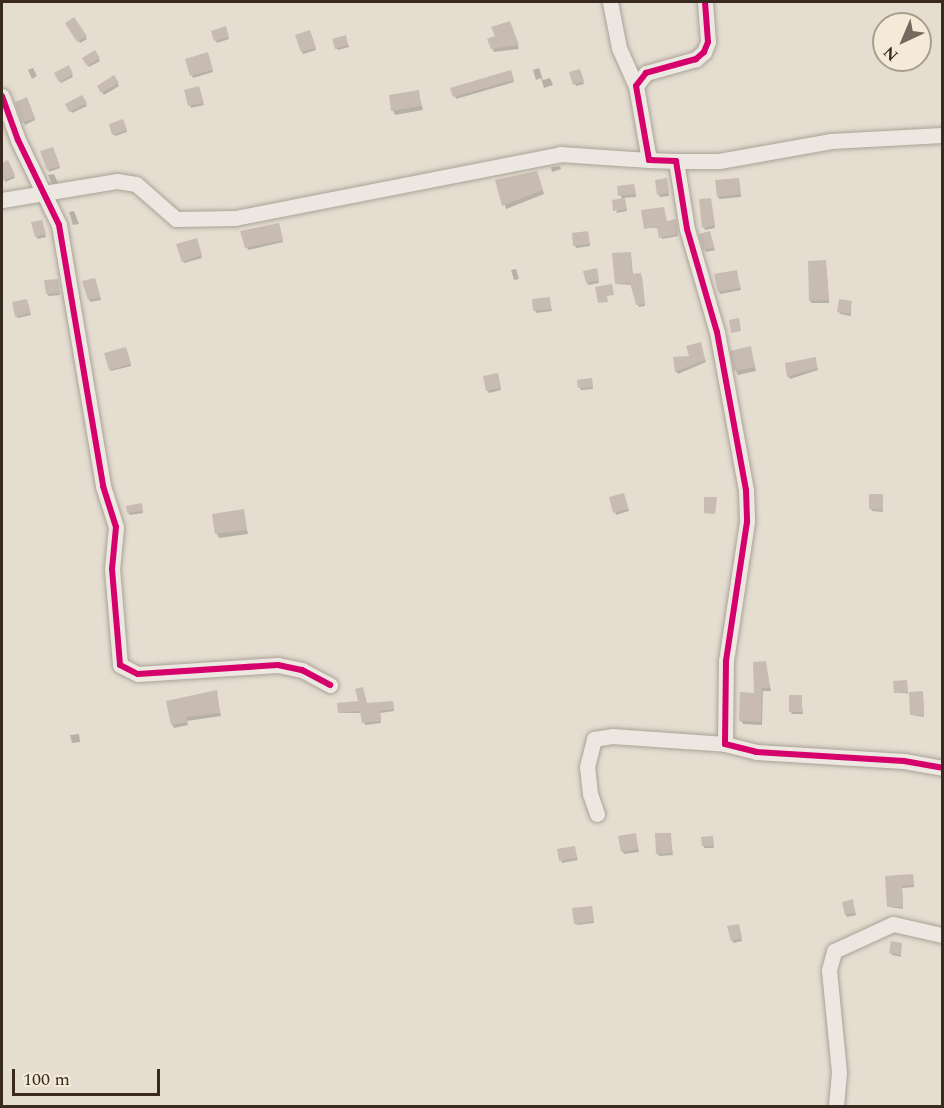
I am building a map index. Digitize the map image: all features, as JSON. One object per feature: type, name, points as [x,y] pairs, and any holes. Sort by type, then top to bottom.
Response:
[{"type":"street","points":[[610,2],[619,48],[636,86],[649,160]]},
{"type":"street","points":[[636,86],[646,73],[687,62],[704,52],[708,42],[705,2]]},
{"type":"street","points":[[2,96],[18,140],[47,194],[59,225],[102,486],[116,527],[112,569],[120,666],[138,674],[278,665],[302,670],[330,685]]},
{"type":"street","points":[[2,200],[47,194],[98,182],[136,184],[171,216],[190,221],[236,218],[560,154],[649,160],[719,160],[831,141],[942,135]]},
{"type":"street","points":[[676,161],[687,229],[717,332],[746,490],[746,532],[726,661],[725,744]]},
{"type":"street","points":[[597,814],[590,794],[587,767],[594,739],[612,736],[725,744],[756,752],[904,761],[942,768]]},
{"type":"street","points":[[836,1107],[839,1072],[829,969],[834,951],[893,924],[942,935]]},
{"type":"building","points":[[74,17],[87,36],[77,42],[65,23]]},
{"type":"building","points":[[510,21],[519,45],[491,49],[487,39],[495,36],[491,27]]},
{"type":"building","points":[[226,26],[229,37],[214,41],[211,31]]},
{"type":"building","points":[[310,30],[316,48],[301,52],[295,35]]},
{"type":"building","points":[[346,35],[348,45],[335,49],[332,39]]},
{"type":"building","points":[[95,50],[100,58],[87,66],[82,58]]},
{"type":"building","points":[[208,52],[213,70],[190,76],[185,59]]},
{"type":"building","points":[[69,65],[73,74],[59,82],[54,73]]},
{"type":"building","points":[[580,69],[584,81],[573,85],[569,72]]},
{"type":"building","points":[[511,70],[514,80],[453,97],[450,88]]},
{"type":"building","points":[[114,75],[119,83],[101,93],[97,86]]},
{"type":"building","points":[[199,86],[203,103],[188,106],[184,90]]},
{"type":"building","points":[[419,90],[421,106],[391,111],[389,95]]},
{"type":"building","points":[[82,95],[87,103],[69,112],[65,104]]},
{"type":"building","points":[[27,97],[35,118],[22,123],[15,102]]},
{"type":"building","points":[[123,119],[127,130],[112,135],[109,124]]},
{"type":"building","points":[[53,147],[60,166],[47,170],[40,151]]},
{"type":"building","points":[[8,160],[15,175],[2,181],[2,163]]},
{"type":"building","points":[[537,171],[543,190],[502,206],[495,180]]},
{"type":"building","points":[[667,178],[669,193],[657,195],[655,180]]},
{"type":"building","points":[[739,178],[741,194],[717,197],[715,180]]},
{"type":"building","points":[[634,184],[636,194],[618,196],[617,186]]},
{"type":"building","points":[[625,198],[627,209],[613,211],[612,200]]},
{"type":"building","points":[[711,198],[715,225],[702,228],[699,199]]},
{"type":"building","points":[[664,207],[667,221],[676,219],[678,234],[659,238],[657,227],[644,229],[641,210]]},
{"type":"building","points":[[42,220],[46,234],[35,237],[31,222]]},
{"type":"building","points":[[279,223],[283,240],[245,248],[240,231]]},
{"type":"building","points":[[588,231],[590,244],[573,246],[572,233]]},
{"type":"building","points":[[710,231],[714,248],[703,250],[699,234]]},
{"type":"building","points":[[197,238],[202,255],[182,262],[176,244]]},
{"type":"building","points":[[631,252],[632,274],[641,273],[645,304],[636,305],[630,283],[615,284],[612,253]]},
{"type":"building","points":[[826,260],[829,300],[809,301],[808,261]]},
{"type":"building","points":[[597,268],[599,280],[586,283],[583,271]]},
{"type":"building","points":[[737,270],[740,288],[718,292],[714,274]]},
{"type":"building","points":[[95,278],[100,297],[88,300],[82,281]]},
{"type":"building","points":[[58,279],[60,293],[46,294],[44,280]]},
{"type":"building","points":[[612,284],[614,295],[607,296],[608,302],[598,303],[595,287]]},
{"type":"building","points":[[550,297],[551,309],[533,311],[532,299]]},
{"type":"building","points":[[27,299],[30,313],[15,317],[12,302]]},
{"type":"building","points":[[839,299],[852,301],[850,314],[837,312]]},
{"type":"building","points":[[739,318],[741,331],[731,333],[729,320]]},
{"type":"building","points":[[701,342],[705,360],[675,372],[673,357],[689,356],[686,346]]},
{"type":"building","points":[[751,346],[755,367],[734,371],[730,351]]},
{"type":"building","points":[[126,347],[131,364],[109,370],[104,353]]},
{"type":"building","points":[[816,357],[817,368],[787,377],[785,363]]},
{"type":"building","points":[[498,373],[501,388],[486,391],[483,376]]},
{"type":"building","points":[[592,378],[593,387],[578,388],[577,380]]},
{"type":"building","points":[[624,493],[628,509],[613,513],[609,497]]},
{"type":"building","points":[[869,494],[883,494],[883,510],[869,509]]},
{"type":"building","points":[[704,497],[717,497],[715,514],[704,513]]},
{"type":"building","points":[[142,503],[143,511],[127,513],[126,506]]},
{"type":"building","points":[[244,509],[247,530],[215,534],[212,514]]},
{"type":"building","points":[[766,661],[770,688],[762,688],[761,722],[739,721],[740,692],[754,693],[753,662]]},
{"type":"building","points":[[907,680],[908,692],[894,693],[893,681]]},
{"type":"building","points":[[363,687],[367,703],[393,701],[394,709],[380,711],[381,721],[362,723],[360,711],[338,713],[337,703],[358,701],[355,689]]},
{"type":"building","points":[[217,690],[220,713],[186,717],[187,722],[171,725],[166,701]]},
{"type":"building","points":[[923,691],[924,715],[910,715],[909,692]]},
{"type":"building","points":[[789,695],[802,695],[802,712],[789,712]]},
{"type":"building","points":[[636,833],[638,849],[621,852],[618,836]]},
{"type":"building","points":[[655,833],[671,833],[672,853],[656,854]]},
{"type":"building","points":[[713,836],[714,846],[702,846],[701,837]]},
{"type":"building","points":[[575,846],[577,858],[559,861],[557,849]]},
{"type":"building","points":[[913,874],[914,885],[902,886],[903,907],[887,907],[885,876]]},
{"type":"building","points":[[853,899],[855,913],[845,915],[842,902]]},
{"type":"building","points":[[592,906],[594,921],[574,924],[572,908]]},
{"type":"building","points":[[739,924],[742,938],[731,941],[727,926]]},
{"type":"building","points":[[891,941],[902,943],[901,955],[889,953]]},
{"type":"cycle path","points":[[705,2],[708,42],[704,52],[696,59],[646,73],[636,86],[649,160],[676,161],[687,229],[717,332],[746,490],[747,522],[726,661],[725,744],[756,752],[904,761],[942,768]]},
{"type":"cycle path","points":[[2,96],[18,140],[59,225],[103,486],[116,527],[112,569],[120,665],[138,674],[278,665],[302,670],[330,685]]}]
